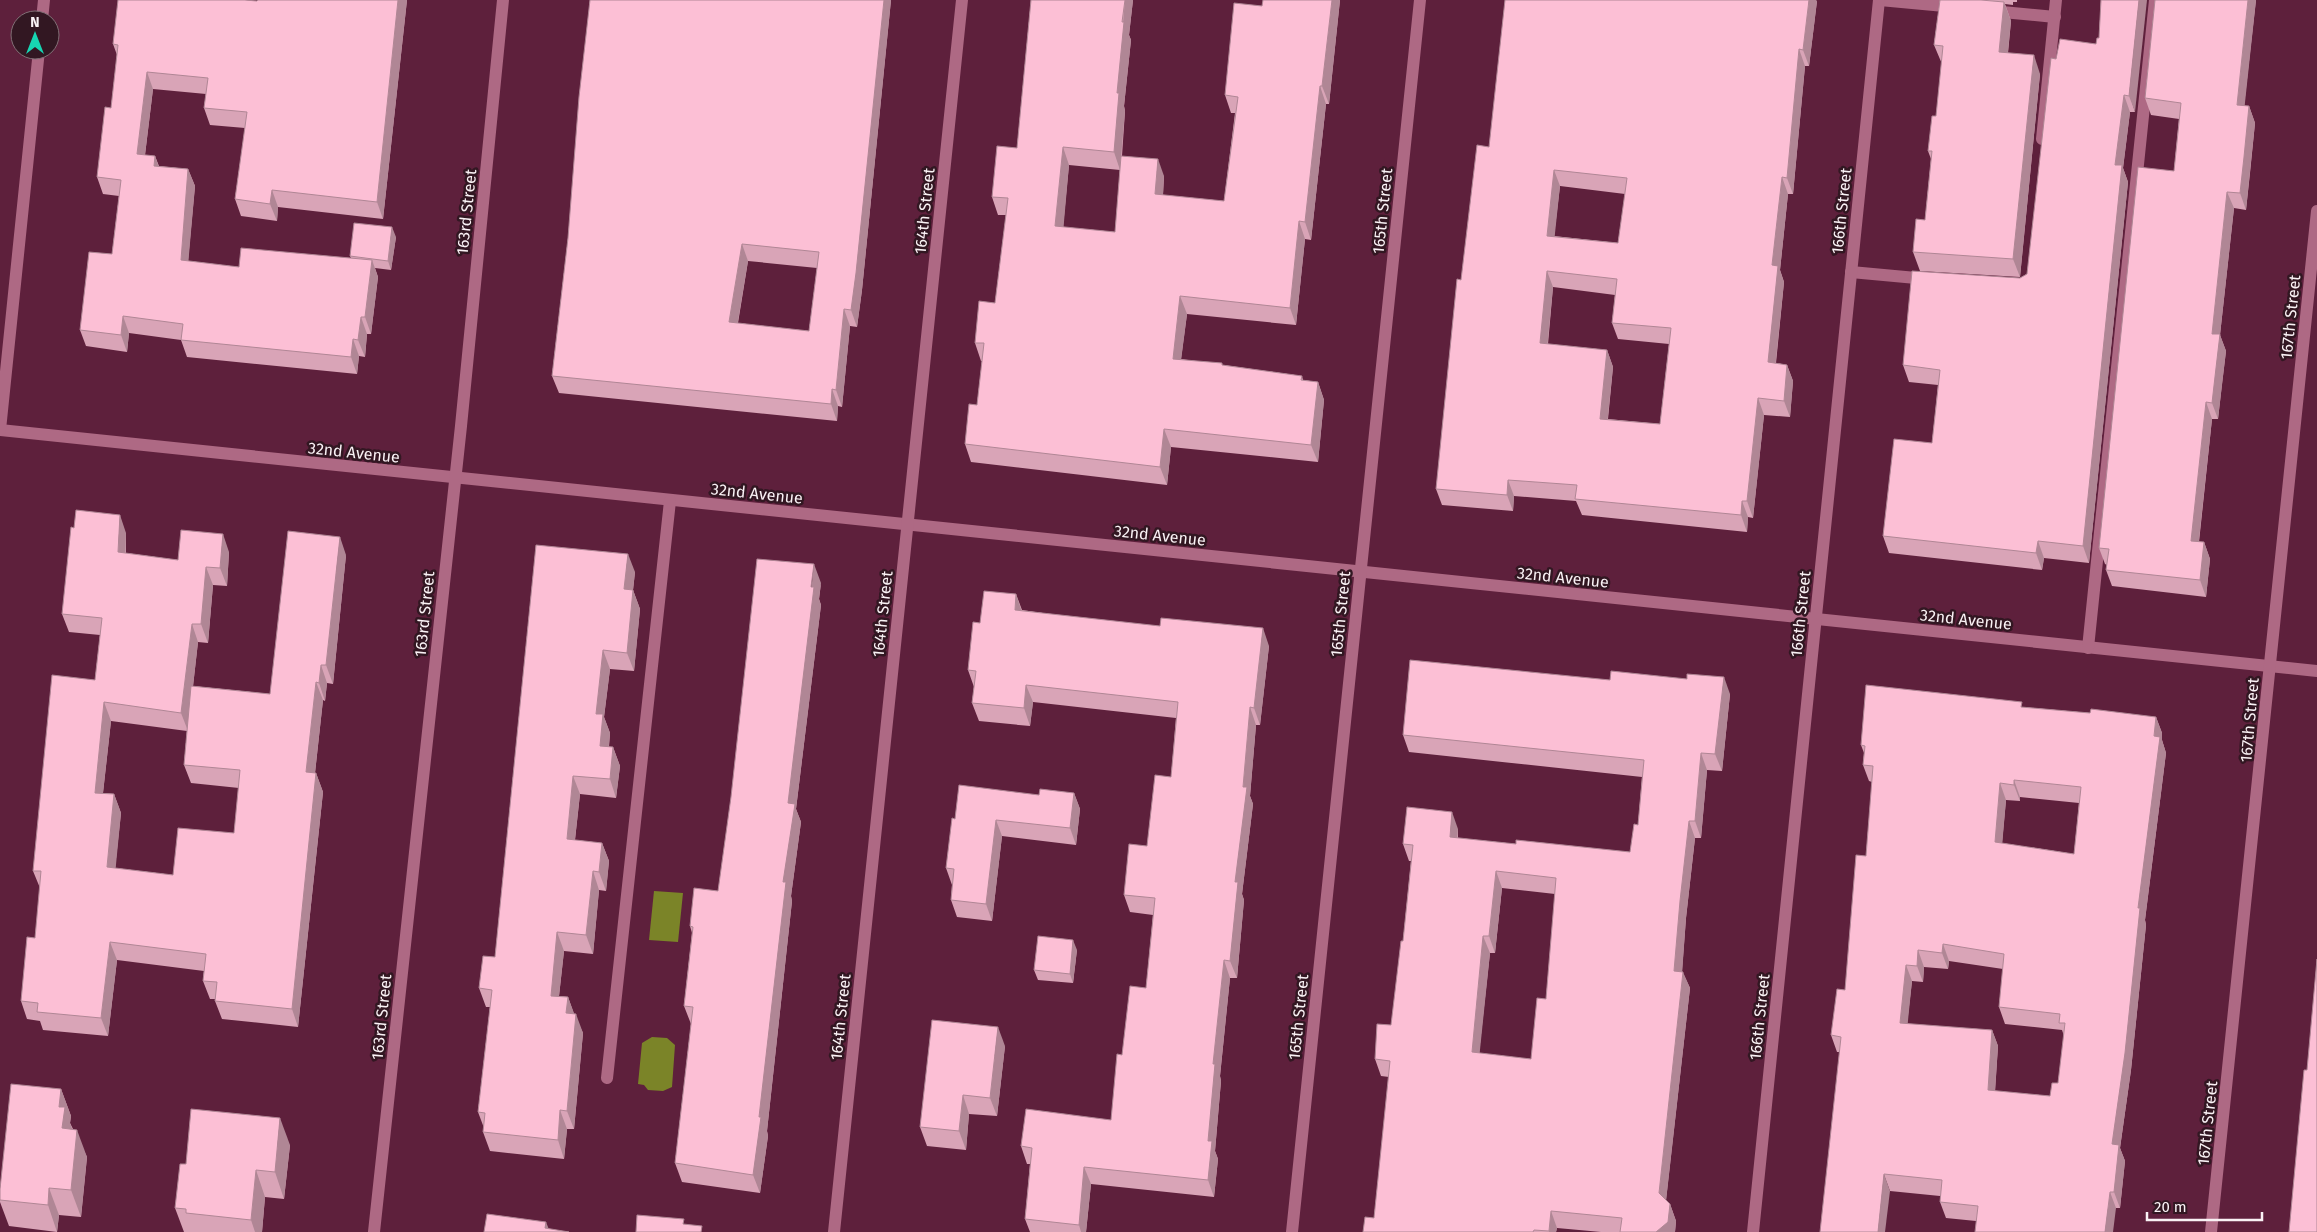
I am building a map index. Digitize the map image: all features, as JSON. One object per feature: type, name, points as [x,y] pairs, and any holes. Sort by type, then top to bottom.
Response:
[{"type":"street","name":"163rd Street","points":[[374,1232],[455,479],[503,0]]},
{"type":"street","name":"164th Street","points":[[834,1232],[962,0]]},
{"type":"street","name":"165th Street","points":[[1292,1232],[1420,0]]},
{"type":"street","points":[[1880,0],[2054,16]]},
{"type":"street","name":"166th Street","points":[[1753,1232],[1880,0]]},
{"type":"street","points":[[2041,151],[2056,0]]},
{"type":"street","points":[[2088,648],[2156,0]]},
{"type":"street","points":[[0,430],[38,60]]},
{"type":"street","name":"167th Street","points":[[2212,1232],[2317,211]]},
{"type":"street","points":[[1851,272],[1941,280]]},
{"type":"street","name":"32nd Avenue","points":[[0,430],[455,479],[2317,671]]},
{"type":"street","points":[[607,1078],[670,501]]},
{"type":"shaded area","points":[[654,891],[683,893],[678,942],[649,940]]},
{"type":"shaded area","points":[[652,1037],[667,1038],[675,1045],[672,1087],[663,1091],[648,1090],[644,1085],[638,1084],[642,1043]]},
{"type":"building","points":[[118,0],[398,0],[377,202],[272,190],[270,204],[235,199],[247,112],[204,108],[208,78],[147,72],[137,154],[155,156],[154,166],[188,169],[181,260],[239,267],[241,248],[372,260],[365,317],[361,317],[358,340],[353,339],[351,357],[181,340],[183,324],[123,316],[121,335],[80,330],[89,252],[112,254],[121,180],[97,177],[105,107],[111,108],[118,45],[113,44]]},
{"type":"building","points":[[590,0],[884,0],[856,273],[851,310],[844,309],[836,390],[832,389],[831,404],[552,376],[568,238],[579,97]],"holes":[[[742,244],[819,252],[809,331],[729,322]]]},
{"type":"building","points":[[1031,0],[1125,0],[1114,152],[1063,147],[1055,226],[1115,232],[1121,156],[1158,159],[1155,194],[1224,201],[1238,97],[1225,95],[1234,3],[1262,6],[1263,0],[1332,0],[1322,86],[1320,86],[1305,222],[1299,221],[1290,308],[1180,296],[1173,359],[1222,363],[1222,365],[1302,376],[1301,380],[1318,382],[1311,445],[1164,429],[1160,467],[965,444],[969,404],[977,405],[984,343],[975,343],[979,301],[995,303],[1008,198],[992,197],[997,146],[1017,148]]},
{"type":"building","points":[[1505,0],[1809,0],[1803,50],[1799,49],[1787,178],[1782,177],[1772,265],[1778,266],[1768,362],[1787,365],[1784,401],[1758,398],[1747,501],[1742,501],[1741,515],[1575,499],[1577,485],[1508,480],[1507,495],[1436,489],[1457,279],[1461,280],[1477,145],[1489,147]],"holes":[[[1554,170],[1627,178],[1618,243],[1547,236]],[[1547,271],[1617,279],[1612,323],[1671,328],[1660,424],[1600,419],[1607,350],[1540,343]]]},
{"type":"building","points":[[1940,0],[2004,2],[1999,52],[2034,55],[2013,259],[1913,252],[1916,219],[1925,220],[1932,151],[1928,151],[1932,116],[1936,116],[1943,46],[1934,45]]},
{"type":"building","points":[[2101,0],[2139,0],[2129,96],[2124,95],[2115,165],[2122,165],[2083,546],[2038,541],[2036,553],[1883,536],[1894,439],[1932,443],[1940,370],[1903,365],[1912,271],[2020,278],[2027,274],[2051,58],[2056,59],[2060,39],[2096,44],[2097,38],[2099,38]]},
{"type":"building","points":[[2155,0],[2248,0],[2237,105],[2249,106],[2244,157],[2240,193],[2227,192],[2212,334],[2220,334],[2212,403],[2206,402],[2191,541],[2204,542],[2200,580],[2106,570],[2109,549],[2099,548],[2138,167],[2174,171],[2181,103],[2145,98]]},
{"type":"building","points":[[354,223],[392,227],[388,261],[350,256]]},
{"type":"building","points":[[76,510],[120,515],[118,552],[178,560],[181,530],[223,534],[220,568],[206,567],[201,624],[192,624],[181,713],[104,702],[95,793],[114,794],[107,867],[173,875],[178,828],[234,833],[240,770],[184,765],[191,686],[270,694],[288,531],[340,537],[326,665],[321,665],[319,683],[316,682],[306,772],[316,773],[292,1009],[215,1001],[217,982],[203,981],[206,954],[110,942],[101,1018],[37,1012],[38,1003],[21,1001],[27,937],[35,938],[41,871],[33,871],[52,675],[95,680],[102,618],[62,614],[71,527],[74,528]]},
{"type":"building","points":[[536,545],[628,554],[624,589],[633,590],[627,653],[603,650],[596,714],[603,714],[600,746],[613,747],[610,779],[573,776],[567,839],[602,843],[599,872],[593,871],[586,935],[557,932],[551,996],[568,997],[566,1013],[576,1014],[567,1111],[560,1110],[558,1140],[483,1132],[485,1113],[478,1112],[492,990],[479,988],[483,956],[495,957]]},
{"type":"building","points":[[757,559],[814,564],[811,587],[814,587],[788,803],[795,804],[783,882],[786,882],[753,1175],[675,1163],[693,1007],[684,1006],[693,927],[690,926],[694,888],[718,891],[731,797]]},
{"type":"building","points":[[984,591],[1016,594],[1015,610],[1160,626],[1161,618],[1263,628],[1254,708],[1250,707],[1243,787],[1247,787],[1235,882],[1238,882],[1230,961],[1224,960],[1213,1064],[1215,1064],[1208,1141],[1212,1141],[1208,1180],[1084,1167],[1079,1225],[1025,1219],[1032,1148],[1021,1146],[1026,1109],[1111,1120],[1117,1054],[1122,1055],[1130,986],[1146,988],[1155,898],[1124,895],[1129,844],[1147,846],[1155,775],[1171,777],[1178,702],[1026,685],[1024,708],[972,703],[976,671],[968,670],[973,622],[980,623]]},
{"type":"building","points":[[1410,660],[1610,680],[1611,671],[1687,679],[1687,674],[1724,677],[1715,754],[1701,753],[1695,821],[1689,821],[1674,971],[1683,972],[1659,1193],[1670,1204],[1668,1222],[1656,1232],[1620,1232],[1622,1218],[1551,1211],[1549,1231],[1363,1232],[1365,1217],[1374,1218],[1390,1061],[1375,1059],[1377,1024],[1391,1025],[1401,941],[1403,941],[1413,845],[1403,844],[1407,807],[1452,812],[1450,837],[1516,844],[1516,840],[1630,852],[1634,824],[1638,825],[1644,760],[1403,735]],"holes":[[[1496,871],[1556,878],[1546,999],[1537,998],[1531,1059],[1472,1052],[1483,936],[1489,936]]]},
{"type":"building","points":[[1866,685],[2022,702],[2021,707],[2090,713],[2091,709],[2156,717],[2154,736],[2160,737],[2138,908],[2140,908],[2125,1053],[2112,1144],[2119,1145],[2114,1192],[2110,1192],[2105,1232],[1975,1232],[1978,1206],[1940,1202],[1942,1180],[1884,1174],[1878,1232],[1820,1232],[1841,1037],[1831,1035],[1837,989],[1845,990],[1856,855],[1866,856],[1873,766],[1863,765],[1865,746],[1861,745]],"holes":[[[2014,780],[2081,787],[2074,854],[1995,842],[2000,783],[2014,785]],[[1943,944],[2004,954],[1999,1007],[2060,1014],[2059,1023],[2065,1023],[2058,1083],[2052,1083],[2050,1096],[1988,1090],[1992,1030],[1900,1023],[1906,965],[1917,966],[1918,950],[1942,953]]]},
{"type":"building","points":[[959,785],[1039,795],[1040,789],[1074,793],[1070,828],[996,820],[986,904],[951,900],[954,869],[946,868],[952,818],[955,819]]},
{"type":"building","points":[[1038,936],[1073,940],[1070,974],[1034,970]]},
{"type":"building","points":[[2317,959],[2317,1232],[2289,1232],[2304,1070],[2307,1070]]},
{"type":"building","points":[[932,1020],[998,1027],[990,1098],[963,1095],[959,1131],[920,1127]]},
{"type":"building","points":[[11,1084],[61,1089],[59,1107],[65,1107],[62,1128],[77,1130],[71,1190],[49,1188],[48,1205],[0,1200]]},
{"type":"building","points":[[191,1109],[280,1118],[275,1172],[256,1170],[251,1220],[186,1213],[186,1209],[175,1208],[180,1164],[186,1164]]},
{"type":"building","points":[[487,1214],[546,1222],[545,1228],[569,1232],[484,1232]]},
{"type":"building","points":[[637,1215],[684,1219],[683,1224],[702,1226],[701,1232],[636,1232]]}]
